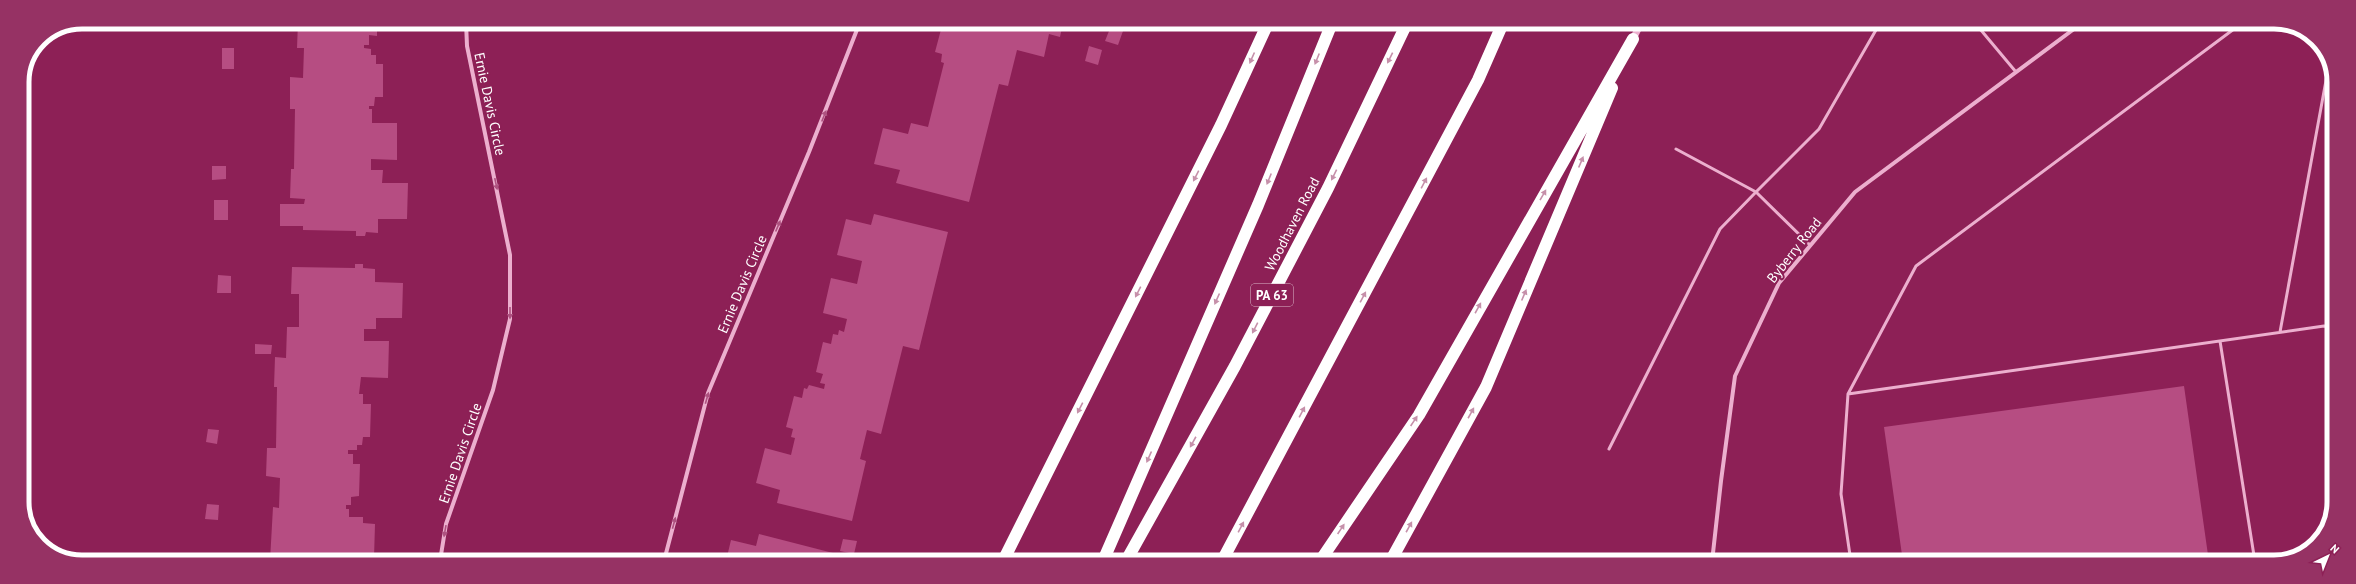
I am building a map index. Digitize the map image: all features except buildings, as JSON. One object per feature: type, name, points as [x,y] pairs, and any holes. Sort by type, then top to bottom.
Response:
[{"type":"highway","points":[[1006,555],[1222,125],[1265,29]]},
{"type":"highway","points":[[1106,555],[1255,212],[1330,29]]},
{"type":"highway","name":"Woodhaven Road","points":[[1129,555],[1239,359],[1328,188],[1404,29]]},
{"type":"highway","points":[[1225,555],[1478,80],[1500,29]]},
{"type":"highway","points":[[1325,555],[1419,415],[1633,39]]},
{"type":"highway","points":[[1394,555],[1486,387],[1633,39]]},
{"type":"street","name":"Ernie Davis Circle","points":[[441,555],[446,524],[493,390],[510,319],[510,255],[467,46],[466,29]]},
{"type":"street","name":"Ernie Davis Circle","points":[[666,555],[708,393],[806,159],[857,29]]},
{"type":"street","points":[[1633,39],[1638,29]]},
{"type":"street","name":"Byberry Road","points":[[1713,555],[1720,481],[1735,376],[1779,283],[1855,192],[2074,29]]},
{"type":"lane","points":[[1609,448],[1720,229],[1819,129],[1877,29]]},
{"type":"lane","points":[[1981,29],[2016,72]]},
{"type":"lane","points":[[1850,555],[1842,494],[1848,394],[1916,266],[2234,29]]},
{"type":"lane","points":[[2280,332],[2327,77]]},
{"type":"lane","points":[[1676,149],[1756,192],[1810,246]]},
{"type":"lane","points":[[1848,394],[2220,340],[2327,327]]},
{"type":"lane","points":[[2220,340],[2254,555]]}]
